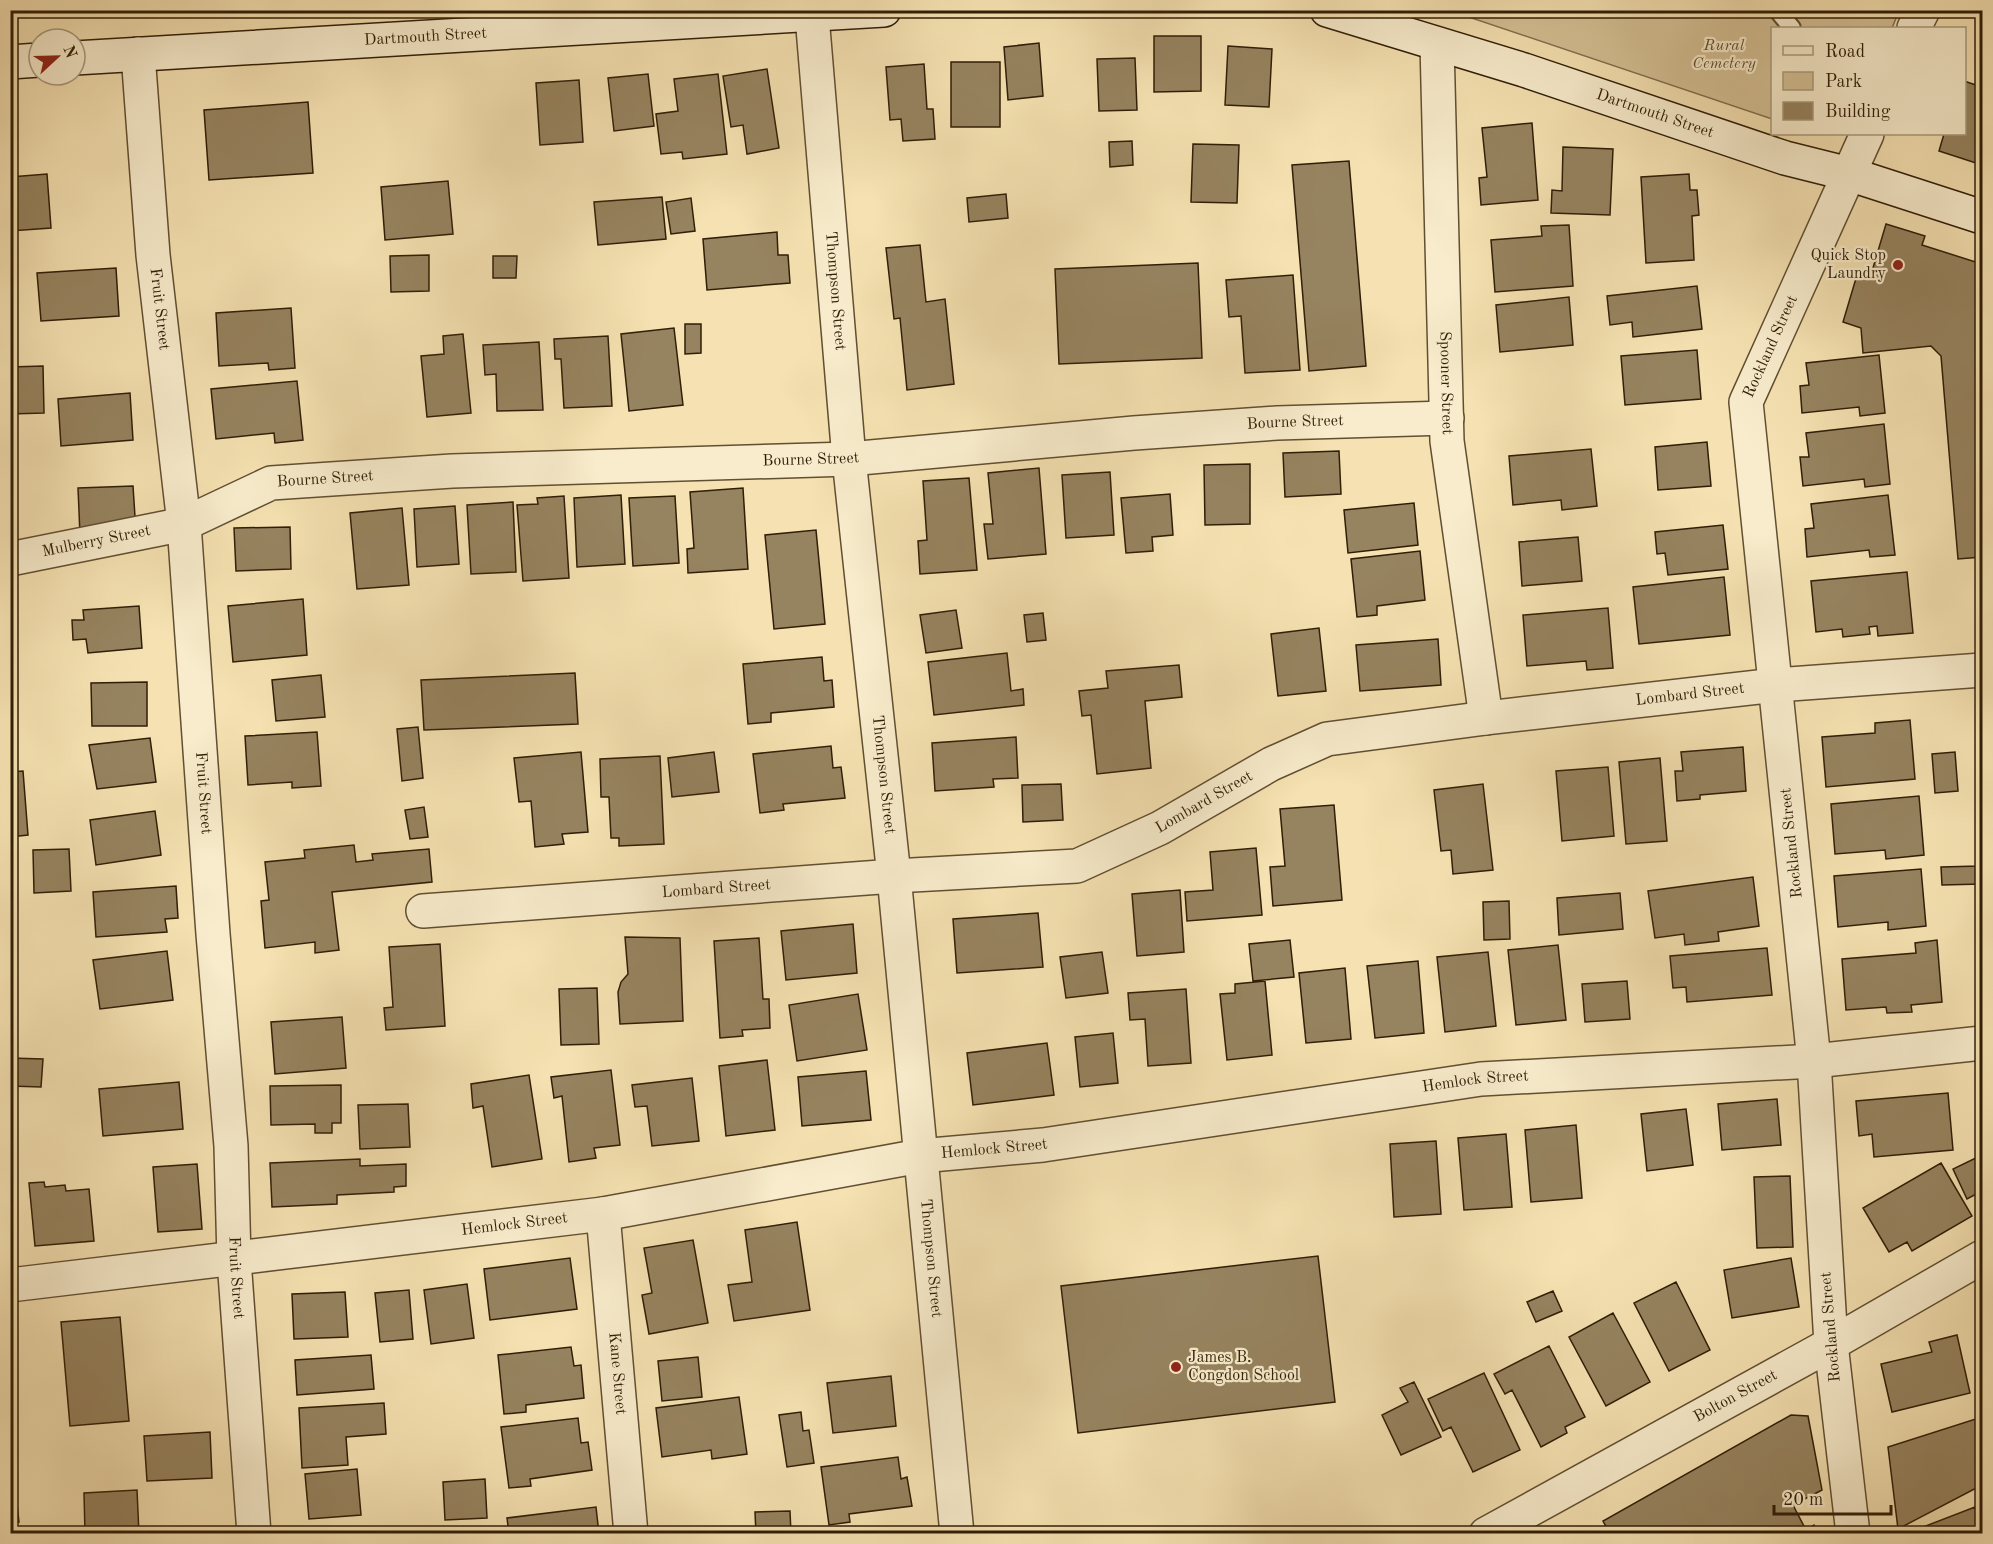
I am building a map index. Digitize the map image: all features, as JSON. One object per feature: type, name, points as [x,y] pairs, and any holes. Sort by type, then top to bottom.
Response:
[{"type":"street","name":"Dartmouth Street","points":[[87,57],[884,10]]},
{"type":"street","name":"Dartmouth Street","points":[[1327,10],[1524,70],[1785,158],[1849,174],[1983,217]]},
{"type":"street","points":[[1914,27],[1923,10]]},
{"type":"street","name":"Thompson Street","points":[[812,16],[849,459],[894,876],[957,1533]]},
{"type":"street","name":"Spooner Street","points":[[1437,44],[1448,441],[1486,718]]},
{"type":"street","name":"Fruit Street","points":[[138,54],[153,255],[184,524],[212,922],[231,1146],[234,1260],[254,1533]]},
{"type":"street","points":[[10,62],[27,61]]},
{"type":"street","name":"Rockland Street","points":[[1853,1533],[1831,1344],[1814,1061],[1746,402],[1867,135]]},
{"type":"street","name":"Bourne Street","points":[[184,524],[270,483],[463,471],[849,459],[1277,423],[1447,418]]},
{"type":"street","name":"Mulberry Street","points":[[10,559],[184,524]]},
{"type":"street","name":"Lombard Street","points":[[423,911],[894,876],[1077,866],[1160,828],[1271,764],[1327,739],[1486,718],[1776,685],[1983,670]]},
{"type":"street","name":"Hemlock Street","points":[[10,1286],[603,1214],[920,1156],[1043,1145],[1481,1079],[1814,1061],[1983,1043]]},
{"type":"street","name":"Kane Street","points":[[603,1214],[631,1533]]},
{"type":"street","name":"Bolton Street","points":[[1486,1533],[1831,1344],[1983,1257]]},
{"type":"lane","points":[[1777,10],[1791,27]]},
{"type":"lane","points":[[1848,135],[1851,146],[1849,174]]},
{"type":"green space","name":"Rural Cemetery","points":[[1451,11],[1899,11],[1892,27],[1771,27],[1771,119]]},
{"type":"building","points":[[1154,36],[1201,36],[1201,91],[1154,92]]},
{"type":"building","points":[[1039,43],[1043,96],[1008,100],[1004,47]]},
{"type":"building","points":[[1228,46],[1272,49],[1269,107],[1225,105]]},
{"type":"building","points":[[1135,58],[1137,110],[1099,111],[1097,59]]},
{"type":"building","points":[[951,62],[1000,62],[1000,127],[951,127]]},
{"type":"building","points":[[924,64],[927,109],[933,109],[935,139],[903,141],[901,119],[890,120],[886,67]]},
{"type":"building","points":[[767,69],[779,148],[747,154],[743,125],[731,127],[723,76]]},
{"type":"building","points":[[648,74],[654,126],[614,131],[608,78]]},
{"type":"building","points":[[718,74],[727,154],[683,159],[682,152],[661,154],[656,114],[678,111],[674,79]]},
{"type":"building","points":[[579,80],[583,142],[540,145],[536,83]]},
{"type":"building","points":[[1966,82],[1982,87],[1982,165],[1939,151],[1944,135],[1966,135]]},
{"type":"building","points":[[308,102],[313,173],[209,180],[204,110]]},
{"type":"building","points":[[1532,123],[1538,200],[1481,205],[1479,178],[1487,177],[1482,128]]},
{"type":"building","points":[[1132,141],[1133,165],[1110,167],[1109,142]]},
{"type":"building","points":[[1193,144],[1239,145],[1237,203],[1191,202]]},
{"type":"building","points":[[1563,147],[1613,149],[1610,215],[1551,213],[1552,190],[1562,191]]},
{"type":"building","points":[[1349,161],[1366,366],[1309,371],[1292,165]]},
{"type":"building","points":[[47,174],[51,228],[10,231],[10,177]]},
{"type":"building","points":[[1689,174],[1690,190],[1697,190],[1699,215],[1692,216],[1694,260],[1646,263],[1641,177]]},
{"type":"building","points":[[448,181],[453,234],[385,240],[381,187]]},
{"type":"building","points":[[1006,194],[1008,218],[969,222],[967,198]]},
{"type":"building","points":[[662,197],[666,239],[598,245],[594,202]]},
{"type":"building","points":[[691,198],[695,231],[671,234],[666,202]]},
{"type":"building","points":[[1886,224],[1925,236],[1922,245],[1982,264],[1982,557],[1958,559],[1941,356],[1931,346],[1863,353],[1861,328],[1843,322],[1857,275],[1870,278]]},
{"type":"building","points":[[1569,225],[1573,286],[1495,292],[1491,240],[1542,236],[1541,226]]},
{"type":"building","points":[[777,232],[778,255],[788,255],[790,283],[707,290],[703,239]]},
{"type":"building","points":[[920,245],[926,302],[945,299],[954,384],[907,390],[900,318],[894,319],[886,248]]},
{"type":"building","points":[[429,255],[429,291],[391,292],[390,256]]},
{"type":"building","points":[[493,256],[517,256],[516,278],[493,278]]},
{"type":"building","points":[[1198,263],[1202,358],[1059,364],[1055,269]]},
{"type":"building","points":[[116,268],[119,316],[41,321],[37,273]]},
{"type":"building","points":[[1293,275],[1300,370],[1245,373],[1241,316],[1229,317],[1226,280]]},
{"type":"building","points":[[1697,286],[1702,329],[1633,337],[1632,322],[1610,325],[1607,296]]},
{"type":"building","points":[[1569,297],[1573,345],[1500,352],[1496,305]]},
{"type":"building","points":[[291,308],[295,368],[269,370],[268,363],[219,366],[216,313]]},
{"type":"building","points":[[685,324],[701,324],[701,353],[685,354]]},
{"type":"building","points":[[674,328],[683,405],[629,411],[621,334]]},
{"type":"building","points":[[463,334],[471,413],[427,417],[421,356],[444,354],[443,336]]},
{"type":"building","points":[[608,336],[612,406],[564,408],[561,359],[555,359],[554,339]]},
{"type":"building","points":[[539,342],[543,410],[497,411],[496,374],[485,375],[483,345]]},
{"type":"building","points":[[1697,350],[1701,399],[1625,405],[1621,356]]},
{"type":"building","points":[[1879,355],[1885,413],[1860,416],[1859,407],[1802,413],[1800,386],[1809,385],[1806,363]]},
{"type":"building","points":[[43,366],[44,413],[10,414],[10,367]]},
{"type":"building","points":[[297,381],[303,440],[275,443],[274,433],[216,439],[211,389]]},
{"type":"building","points":[[130,393],[133,440],[61,446],[58,399]]},
{"type":"building","points":[[1884,424],[1890,484],[1865,487],[1864,479],[1803,486],[1800,457],[1809,457],[1806,433]]},
{"type":"building","points":[[1707,442],[1711,486],[1658,490],[1655,447]]},
{"type":"building","points":[[1591,449],[1597,506],[1562,510],[1561,500],[1513,505],[1509,456]]},
{"type":"building","points":[[1339,451],[1341,494],[1285,497],[1283,453]]},
{"type":"building","points":[[1250,464],[1250,524],[1205,525],[1204,465]]},
{"type":"building","points":[[1039,468],[1046,554],[988,559],[984,524],[993,524],[988,473]]},
{"type":"building","points":[[1110,472],[1114,535],[1066,538],[1062,475]]},
{"type":"building","points":[[969,478],[977,570],[920,574],[918,541],[927,540],[923,481]]},
{"type":"building","points":[[133,486],[136,532],[80,535],[78,488]]},
{"type":"building","points":[[743,488],[748,569],[688,573],[687,549],[694,548],[690,492]]},
{"type":"building","points":[[1170,494],[1173,535],[1152,537],[1153,551],[1126,553],[1121,498]]},
{"type":"building","points":[[621,495],[625,564],[577,567],[574,498]]},
{"type":"building","points":[[1888,495],[1895,555],[1870,557],[1869,550],[1807,557],[1805,529],[1814,528],[1811,504]]},
{"type":"building","points":[[564,496],[569,578],[523,581],[517,505],[538,504],[537,498]]},
{"type":"building","points":[[675,496],[679,563],[633,566],[629,498]]},
{"type":"building","points":[[513,502],[516,572],[471,574],[467,505]]},
{"type":"building","points":[[1414,503],[1418,545],[1348,553],[1344,510]]},
{"type":"building","points":[[455,506],[459,564],[417,567],[414,509]]},
{"type":"building","points":[[402,508],[409,585],[357,589],[350,513]]},
{"type":"building","points":[[1723,525],[1728,569],[1668,575],[1665,553],[1657,554],[1655,532]]},
{"type":"building","points":[[290,527],[291,569],[236,571],[234,528]]},
{"type":"building","points":[[816,530],[825,624],[774,629],[765,535]]},
{"type":"building","points":[[1578,537],[1582,581],[1522,586],[1519,542]]},
{"type":"building","points":[[1420,551],[1425,600],[1377,606],[1377,615],[1357,617],[1351,559]]},
{"type":"building","points":[[1907,572],[1913,633],[1878,636],[1877,626],[1869,627],[1870,634],[1843,637],[1842,629],[1816,632],[1811,581]]},
{"type":"building","points":[[1724,577],[1730,635],[1639,644],[1633,587]]},
{"type":"building","points":[[303,599],[307,655],[233,662],[228,606]]},
{"type":"building","points":[[139,606],[142,648],[88,653],[86,639],[73,640],[72,620],[84,620],[83,610]]},
{"type":"building","points":[[1608,608],[1613,668],[1587,670],[1586,661],[1527,666],[1523,615]]},
{"type":"building","points":[[956,610],[962,648],[926,653],[920,615]]},
{"type":"building","points":[[1043,613],[1046,640],[1027,642],[1024,615]]},
{"type":"building","points":[[1319,628],[1326,691],[1278,696],[1271,634]]},
{"type":"building","points":[[1438,639],[1441,685],[1360,691],[1356,645]]},
{"type":"building","points":[[1007,653],[1011,691],[1023,689],[1024,705],[934,715],[928,662]]},
{"type":"building","points":[[822,657],[824,681],[832,680],[834,707],[771,713],[771,722],[748,724],[743,664]]},
{"type":"building","points":[[1179,665],[1182,697],[1145,701],[1151,768],[1097,774],[1091,715],[1082,716],[1079,691],[1108,688],[1106,671]]},
{"type":"building","points":[[575,673],[578,724],[424,730],[421,680]]},
{"type":"building","points":[[321,675],[325,717],[276,721],[272,680]]},
{"type":"building","points":[[147,682],[147,726],[92,726],[91,683]]},
{"type":"building","points":[[1910,720],[1915,779],[1826,787],[1822,737],[1875,733],[1875,723]]},
{"type":"building","points":[[418,727],[423,778],[402,781],[397,729]]},
{"type":"building","points":[[1977,731],[1982,731],[1982,779]]},
{"type":"building","points":[[317,732],[321,786],[292,788],[292,782],[248,785],[245,736]]},
{"type":"building","points":[[1016,737],[1018,778],[993,779],[994,787],[935,791],[932,743]]},
{"type":"building","points":[[150,738],[156,782],[97,789],[89,745]]},
{"type":"building","points":[[831,746],[833,768],[841,767],[845,798],[783,804],[784,810],[760,813],[753,754]]},
{"type":"building","points":[[1743,747],[1746,791],[1700,795],[1700,799],[1677,801],[1675,771],[1683,771],[1681,752]]},
{"type":"building","points":[[581,752],[588,832],[562,834],[564,844],[535,847],[531,801],[519,802],[514,758]]},
{"type":"building","points":[[714,752],[719,792],[672,797],[668,758]]},
{"type":"building","points":[[1955,752],[1958,791],[1935,793],[1932,754]]},
{"type":"building","points":[[660,756],[664,844],[619,846],[619,838],[611,838],[609,797],[601,797],[600,759]]},
{"type":"building","points":[[1660,758],[1667,841],[1626,844],[1619,762]]},
{"type":"building","points":[[1608,767],[1614,836],[1562,841],[1556,771]]},
{"type":"building","points":[[23,771],[28,835],[10,837],[10,772]]},
{"type":"building","points":[[1061,784],[1063,820],[1023,822],[1022,785]]},
{"type":"building","points":[[1483,784],[1493,870],[1453,874],[1451,850],[1441,851],[1434,790]]},
{"type":"building","points":[[1919,796],[1924,855],[1886,859],[1885,850],[1835,854],[1831,804]]},
{"type":"building","points":[[1334,805],[1342,900],[1273,906],[1270,867],[1285,866],[1280,809]]},
{"type":"building","points":[[424,807],[428,837],[410,839],[405,810]]},
{"type":"building","points":[[155,811],[161,855],[96,865],[90,820]]},
{"type":"building","points":[[354,845],[356,862],[373,860],[372,854],[429,849],[432,882],[332,892],[339,950],[315,953],[315,942],[265,948],[261,901],[269,900],[265,862],[305,858],[304,850]]},
{"type":"building","points":[[1256,848],[1262,915],[1187,921],[1185,892],[1213,890],[1210,852]]},
{"type":"building","points":[[69,849],[71,891],[34,893],[33,850]]},
{"type":"building","points":[[1979,860],[1982,860],[1982,884],[1942,885],[1941,867],[1979,866]]},
{"type":"building","points":[[1921,869],[1926,926],[1888,930],[1888,922],[1838,927],[1834,876]]},
{"type":"building","points":[[1753,877],[1759,926],[1718,932],[1719,941],[1685,945],[1684,934],[1655,938],[1648,891]]},
{"type":"building","points":[[176,886],[178,918],[165,919],[167,932],[96,937],[93,892]]},
{"type":"building","points":[[1180,890],[1184,952],[1137,956],[1132,894]]},
{"type":"building","points":[[1620,893],[1623,929],[1559,935],[1557,898]]},
{"type":"building","points":[[1509,901],[1510,939],[1484,940],[1483,902]]},
{"type":"building","points":[[1038,913],[1043,967],[957,973],[953,919]]},
{"type":"building","points":[[853,924],[857,973],[786,980],[781,931]]},
{"type":"building","points":[[625,937],[680,938],[683,1021],[620,1024],[618,992],[621,982],[628,974]]},
{"type":"building","points":[[759,938],[763,999],[769,999],[770,1028],[742,1030],[743,1036],[720,1038],[714,941]]},
{"type":"building","points":[[1290,940],[1294,977],[1253,981],[1249,944]]},
{"type":"building","points":[[1937,940],[1942,1002],[1911,1005],[1912,1012],[1887,1013],[1886,1007],[1846,1010],[1842,959],[1916,953],[1915,943]]},
{"type":"building","points":[[440,944],[445,1026],[386,1030],[384,1008],[393,1007],[389,947]]},
{"type":"building","points":[[1558,945],[1566,1020],[1516,1025],[1508,950]]},
{"type":"building","points":[[1767,948],[1772,995],[1687,1002],[1686,987],[1673,988],[1670,956]]},
{"type":"building","points":[[167,951],[173,1000],[100,1009],[93,960]]},
{"type":"building","points":[[1102,952],[1108,993],[1066,998],[1060,957]]},
{"type":"building","points":[[1488,952],[1496,1026],[1445,1032],[1437,957]]},
{"type":"building","points":[[1418,961],[1424,1033],[1375,1038],[1367,966]]},
{"type":"building","points":[[1345,968],[1351,1039],[1306,1043],[1299,973]]},
{"type":"building","points":[[1265,981],[1272,1055],[1227,1060],[1220,994],[1235,993],[1235,984]]},
{"type":"building","points":[[1627,981],[1630,1019],[1585,1022],[1582,984]]},
{"type":"building","points":[[597,988],[599,1044],[561,1045],[559,989]]},
{"type":"building","points":[[1186,989],[1191,1063],[1148,1066],[1145,1019],[1130,1020],[1128,993]]},
{"type":"building","points":[[858,994],[867,1050],[797,1061],[789,1005]]},
{"type":"building","points":[[342,1017],[346,1068],[275,1074],[271,1022]]},
{"type":"building","points":[[1113,1033],[1118,1083],[1080,1087],[1075,1037]]},
{"type":"building","points":[[1047,1043],[1054,1095],[973,1105],[967,1053]]},
{"type":"building","points":[[10,1058],[43,1059],[41,1087],[10,1086]]},
{"type":"building","points":[[767,1060],[775,1130],[726,1136],[719,1066]]},
{"type":"building","points":[[611,1070],[620,1145],[594,1148],[596,1158],[569,1162],[562,1096],[554,1098],[551,1077]]},
{"type":"building","points":[[866,1071],[871,1120],[802,1126],[798,1077]]},
{"type":"building","points":[[529,1075],[542,1159],[492,1167],[483,1106],[473,1108],[471,1084]]},
{"type":"building","points":[[692,1078],[699,1141],[652,1146],[647,1106],[635,1107],[632,1085]]},
{"type":"building","points":[[179,1082],[183,1129],[103,1136],[99,1089]]},
{"type":"building","points":[[341,1085],[341,1123],[332,1123],[332,1133],[315,1133],[315,1124],[271,1125],[270,1086]]},
{"type":"building","points":[[1948,1093],[1953,1150],[1874,1157],[1872,1134],[1859,1136],[1856,1101]]},
{"type":"building","points":[[1777,1099],[1781,1145],[1722,1150],[1718,1104]]},
{"type":"building","points":[[408,1104],[410,1147],[360,1149],[358,1105]]},
{"type":"building","points":[[1686,1109],[1693,1165],[1647,1171],[1641,1114]]},
{"type":"building","points":[[1576,1125],[1582,1198],[1531,1202],[1525,1130]]},
{"type":"building","points":[[1506,1134],[1512,1207],[1464,1210],[1458,1138]]},
{"type":"building","points":[[1436,1141],[1441,1214],[1394,1217],[1390,1144]]},
{"type":"building","points":[[1982,1155],[1982,1191],[1967,1199],[1953,1169]]},
{"type":"building","points":[[360,1159],[360,1166],[406,1164],[406,1186],[394,1187],[394,1192],[337,1195],[337,1204],[272,1207],[270,1163]]},
{"type":"building","points":[[1941,1163],[1972,1216],[1912,1251],[1907,1242],[1889,1252],[1863,1208]]},
{"type":"building","points":[[197,1164],[202,1229],[158,1232],[153,1167]]},
{"type":"building","points":[[1790,1176],[1793,1247],[1757,1248],[1754,1177]]},
{"type":"building","points":[[44,1182],[45,1187],[65,1185],[66,1191],[89,1189],[94,1241],[35,1246],[29,1183]]},
{"type":"building","points":[[797,1222],[810,1310],[734,1321],[728,1285],[752,1282],[745,1230]]},
{"type":"building","points":[[693,1240],[708,1323],[649,1334],[642,1295],[652,1293],[644,1248]]},
{"type":"building","points":[[1318,1256],[1335,1402],[1078,1433],[1061,1286]]},
{"type":"building","points":[[570,1258],[577,1309],[490,1320],[484,1269]]},
{"type":"building","points":[[1791,1258],[1799,1307],[1732,1318],[1724,1270]]},
{"type":"building","points":[[1676,1282],[1710,1350],[1669,1371],[1634,1303]]},
{"type":"building","points":[[467,1284],[474,1338],[431,1344],[424,1290]]},
{"type":"building","points":[[409,1290],[413,1339],[380,1342],[375,1293]]},
{"type":"building","points":[[1553,1291],[1562,1311],[1536,1322],[1527,1302]]},
{"type":"building","points":[[345,1292],[348,1337],[294,1339],[292,1294]]},
{"type":"building","points":[[1613,1313],[1650,1382],[1606,1406],[1569,1337]]},
{"type":"building","points":[[120,1317],[129,1421],[70,1426],[61,1322]]},
{"type":"building","points":[[1957,1335],[1970,1393],[1892,1412],[1881,1364],[1932,1352],[1929,1342]]},
{"type":"building","points":[[1549,1346],[1585,1417],[1565,1427],[1567,1433],[1541,1447],[1512,1390],[1505,1394],[1494,1374]]},
{"type":"building","points":[[571,1347],[574,1366],[581,1365],[584,1398],[526,1405],[526,1412],[504,1414],[498,1355]]},
{"type":"building","points":[[371,1355],[374,1389],[297,1395],[295,1360]]},
{"type":"building","points":[[698,1357],[702,1397],[662,1401],[658,1361]]},
{"type":"building","points":[[1484,1373],[1520,1450],[1473,1472],[1451,1427],[1443,1431],[1428,1399]]},
{"type":"building","points":[[891,1376],[896,1426],[833,1433],[827,1383]]},
{"type":"building","points":[[1414,1382],[1441,1437],[1401,1455],[1382,1415],[1408,1402],[1400,1388]]},
{"type":"building","points":[[739,1397],[747,1454],[712,1459],[711,1450],[662,1457],[656,1408]]},
{"type":"building","points":[[384,1403],[386,1434],[346,1437],[348,1465],[302,1468],[299,1408]]},
{"type":"building","points":[[801,1412],[803,1431],[809,1430],[814,1463],[787,1467],[779,1415]]},
{"type":"building","points":[[1791,1415],[1808,1416],[1822,1490],[1793,1505],[1806,1530],[1814,1525],[1818,1534],[1610,1534],[1603,1521]]},
{"type":"building","points":[[1982,1417],[1982,1485],[1898,1529],[1888,1447]]},
{"type":"building","points":[[578,1418],[581,1443],[588,1442],[592,1470],[530,1479],[531,1486],[509,1488],[501,1427]]},
{"type":"building","points":[[210,1432],[212,1478],[147,1481],[144,1436]]},
{"type":"building","points":[[898,1457],[901,1479],[907,1477],[912,1506],[849,1514],[850,1522],[829,1525],[821,1467]]},
{"type":"building","points":[[357,1469],[361,1515],[309,1519],[305,1474]]},
{"type":"building","points":[[10,1477],[14,1477],[19,1522],[10,1523]]},
{"type":"building","points":[[485,1479],[487,1518],[445,1520],[443,1482]]},
{"type":"building","points":[[137,1490],[139,1534],[85,1534],[84,1493]]},
{"type":"building","points":[[596,1507],[599,1534],[509,1534],[507,1518]]},
{"type":"building","points":[[1975,1507],[1982,1526],[1982,1534],[1905,1534]]},
{"type":"building","points":[[790,1511],[791,1534],[756,1534],[755,1512]]},
{"type":"building","points":[[215,1528],[215,1534],[146,1534],[146,1532]]},
{"type":"place","name":"Quick Stop Laundry","points":[[1898,265]]},
{"type":"place","name":"James B. Congdon School","points":[[1176,1367]]}]
